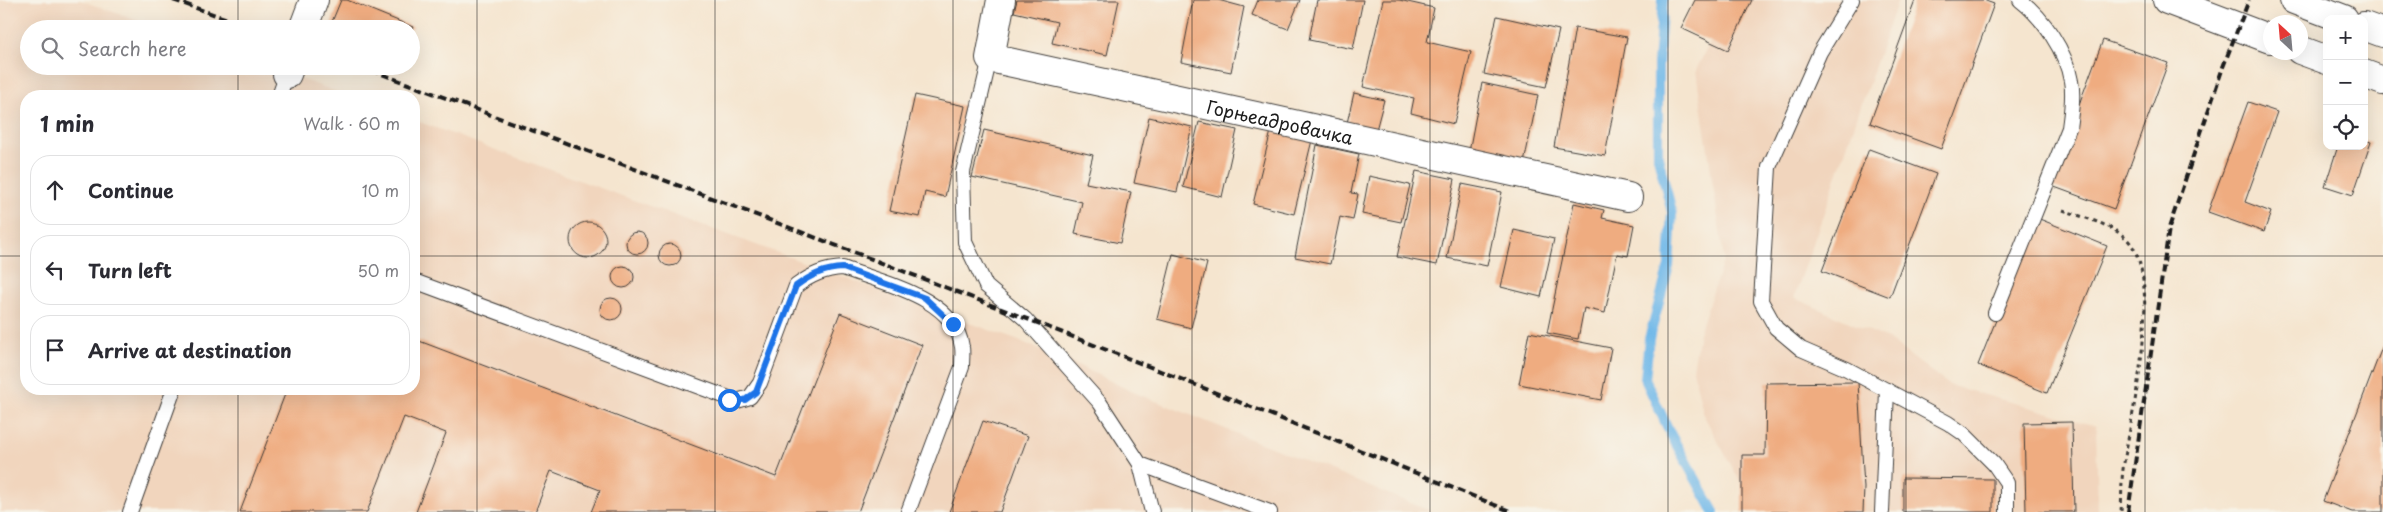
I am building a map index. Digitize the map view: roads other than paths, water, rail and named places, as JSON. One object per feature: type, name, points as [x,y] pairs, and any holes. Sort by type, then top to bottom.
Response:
[{"type":"street","points":[[307,20],[314,0]]},
{"type":"street","points":[[990,58],[1001,0]]},
{"type":"street","points":[[2167,0],[2263,36]]},
{"type":"street","points":[[2294,0],[2333,15]]},
{"type":"street","points":[[2368,27],[2383,33]]},
{"type":"street","points":[[2308,53],[2323,59]]},
{"type":"street","name":"Горњеадровачка","points":[[990,58],[1628,197]]},
{"type":"street","points":[[2368,75],[2383,81]]},
{"type":"lane","points":[[1852,0],[1820,52],[1769,167],[1762,300],[1772,322],[1788,339],[1801,349],[1886,390],[1948,423],[1979,447],[2007,483],[2007,512]]},
{"type":"lane","points":[[1995,313],[2069,128],[2072,103],[2071,81],[2065,60],[2040,20],[2020,0]]},
{"type":"lane","points":[[990,58],[963,172],[965,242],[986,286],[1025,319],[1100,403],[1140,464],[1152,512]]},
{"type":"lane","points":[[420,283],[737,401],[750,397],[760,383],[796,286],[808,277],[829,269],[843,268],[925,298],[953,324],[962,346],[962,366],[908,512]]},
{"type":"lane","points":[[1882,512],[1886,390]]},
{"type":"lane","points":[[130,512],[172,395]]},
{"type":"lane","points":[[1140,464],[1270,512]]},
{"type":"waterway","points":[[1663,0],[1658,64],[1658,157],[1672,212],[1669,266],[1649,339],[1645,379],[1671,435],[1714,512]]},
{"type":"railway","points":[[173,0],[230,20]]},
{"type":"railway","points":[[2128,512],[2169,228],[2223,67],[2249,0]]},
{"type":"railway","points":[[384,75],[938,284],[1512,512]]}]
